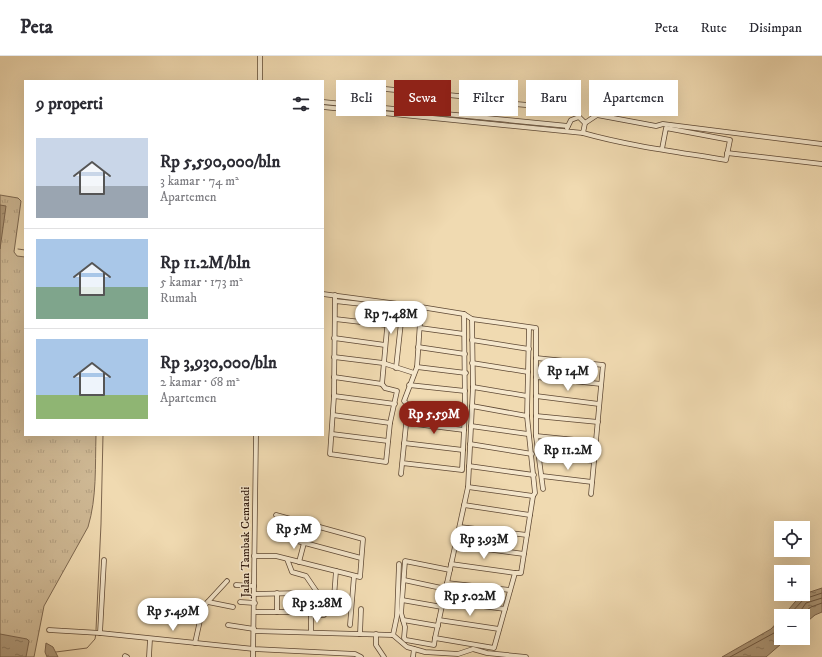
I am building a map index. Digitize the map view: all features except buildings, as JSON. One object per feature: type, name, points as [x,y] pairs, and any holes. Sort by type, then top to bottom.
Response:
[{"type":"street","points":[[260,56],[260,80]]},
{"type":"street","points":[[386,90],[459,96]]},
{"type":"street","points":[[324,102],[459,115]]},
{"type":"street","points":[[324,107],[568,128]]},
{"type":"street","points":[[583,133],[585,123],[597,115],[656,126],[663,124],[822,144]]},
{"type":"street","points":[[467,116],[568,128],[583,133],[662,149],[726,160],[730,140],[666,128],[662,149]]},
{"type":"street","points":[[568,128],[570,120],[574,118],[579,117],[585,123]]},
{"type":"street","points":[[727,153],[822,164]]},
{"type":"street","points":[[324,294],[421,307],[464,314],[472,319],[536,328],[536,436],[543,489]]},
{"type":"street","points":[[334,377],[382,384],[385,388],[397,391],[390,423],[386,462],[330,454],[334,396],[334,377],[334,357],[334,338],[334,320],[335,295]]},
{"type":"street","points":[[335,301],[389,307],[382,384]]},
{"type":"street","points":[[396,368],[402,304]]},
{"type":"street","points":[[421,307],[417,367],[404,401],[408,405],[466,411]]},
{"type":"street","points":[[402,463],[462,470],[466,411],[464,314]]},
{"type":"street","points":[[450,570],[405,561],[401,613],[406,640],[434,645],[460,527],[468,487],[473,387],[472,319]]},
{"type":"street","points":[[334,320],[387,325]]},
{"type":"street","points":[[420,328],[464,334]]},
{"type":"street","points":[[451,564],[521,573],[533,496],[535,493],[527,416],[530,328]]},
{"type":"street","points":[[334,338],[385,345]]},
{"type":"street","points":[[472,340],[529,349]]},
{"type":"street","points":[[418,347],[465,354]]},
{"type":"street","points":[[334,357],[383,363],[414,373]]},
{"type":"street","points":[[536,358],[603,365],[591,494]]},
{"type":"street","points":[[472,363],[528,372]]},
{"type":"street","points":[[417,367],[466,373]]},
{"type":"street","points":[[536,377],[601,384]]},
{"type":"street","points":[[409,385],[465,391]]},
{"type":"street","points":[[473,387],[527,396]]},
{"type":"street","points":[[334,396],[395,404]]},
{"type":"street","points":[[536,396],[599,404]]},
{"type":"street","points":[[401,474],[408,405]]},
{"type":"street","points":[[472,406],[527,416]]},
{"type":"street","points":[[333,415],[390,423]]},
{"type":"street","points":[[536,416],[598,422]]},
{"type":"street","points":[[407,423],[464,430]]},
{"type":"street","points":[[471,426],[528,434]]},
{"type":"street","points":[[332,434],[388,441]]},
{"type":"street","name":"Jalan Tambak Cemandi","points":[[253,657],[255,612],[254,556],[256,436]]},
{"type":"street","points":[[536,436],[596,442]]},
{"type":"street","points":[[404,443],[463,450]]},
{"type":"street","points":[[470,444],[532,454]]},
{"type":"street","points":[[539,455],[594,461]]},
{"type":"street","points":[[463,458],[469,458]]},
{"type":"street","points":[[469,466],[534,475]]},
{"type":"street","points":[[542,476],[592,482]]},
{"type":"street","points":[[468,487],[533,496]]},
{"type":"street","points":[[464,505],[530,515]]},
{"type":"street","points":[[254,556],[276,556],[360,577],[363,539],[276,515]]},
{"type":"street","points":[[299,562],[305,523]]},
{"type":"street","points":[[460,527],[527,535]]},
{"type":"street","points":[[275,535],[361,558]]},
{"type":"street","points":[[456,545],[524,554]]},
{"type":"street","points":[[287,559],[292,572],[306,576],[321,598],[321,609],[334,610],[336,571]]},
{"type":"street","points":[[98,633],[104,560]]},
{"type":"street","points":[[393,635],[397,616],[399,564]]},
{"type":"street","points":[[435,638],[494,648],[514,573]]},
{"type":"street","points":[[350,625],[354,576]]},
{"type":"street","points":[[404,580],[446,589]]},
{"type":"street","points":[[195,643],[202,611],[227,581]]},
{"type":"street","points":[[447,583],[510,590]]},
{"type":"street","points":[[236,585],[254,586]]},
{"type":"street","points":[[254,594],[302,593]]},
{"type":"street","points":[[277,594],[277,612]]},
{"type":"street","points":[[402,600],[442,607]]},
{"type":"street","points":[[443,601],[505,609]]},
{"type":"street","points":[[208,602],[233,607]]},
{"type":"street","points":[[240,602],[255,603]]},
{"type":"street","points":[[360,634],[361,609]]},
{"type":"street","points":[[255,612],[311,613],[324,615]]},
{"type":"street","points":[[311,613],[311,632]]},
{"type":"street","points":[[403,620],[438,626]]},
{"type":"street","points":[[439,620],[499,629]]},
{"type":"street","points":[[228,625],[254,630],[393,635],[402,644],[429,655],[459,654],[473,649],[526,657]]},
{"type":"street","points":[[49,630],[98,633],[310,655],[355,654],[361,657]]},
{"type":"street","points":[[377,634],[376,645],[384,657]]},
{"type":"street","points":[[150,639],[150,657]]},
{"type":"street","points":[[413,657],[414,650]]},
{"type":"street","points":[[480,657],[481,651]]},
{"type":"green space","points":[[0,195],[18,198],[21,201],[14,252],[17,256],[24,257],[24,436],[96,436],[94,493],[88,527],[44,606],[34,657],[0,657]]},
{"type":"water","points":[[0,205],[6,206],[0,249]]},
{"type":"water","points":[[822,588],[822,612],[810,619],[810,609],[789,609],[796,601],[810,601],[810,592]]},
{"type":"water","points":[[774,626],[774,645],[780,645],[766,657],[722,657],[771,629]]},
{"type":"water","points":[[0,634],[27,639],[29,641],[26,657],[0,657]]},
{"type":"water","points":[[46,643],[53,647],[58,657],[47,657],[45,652]]},
{"type":"waterway","points":[[18,249],[24,250]]},
{"type":"waterway","points":[[96,630],[103,436]]},
{"type":"waterway","points":[[56,652],[87,648],[95,639],[96,633]]}]
